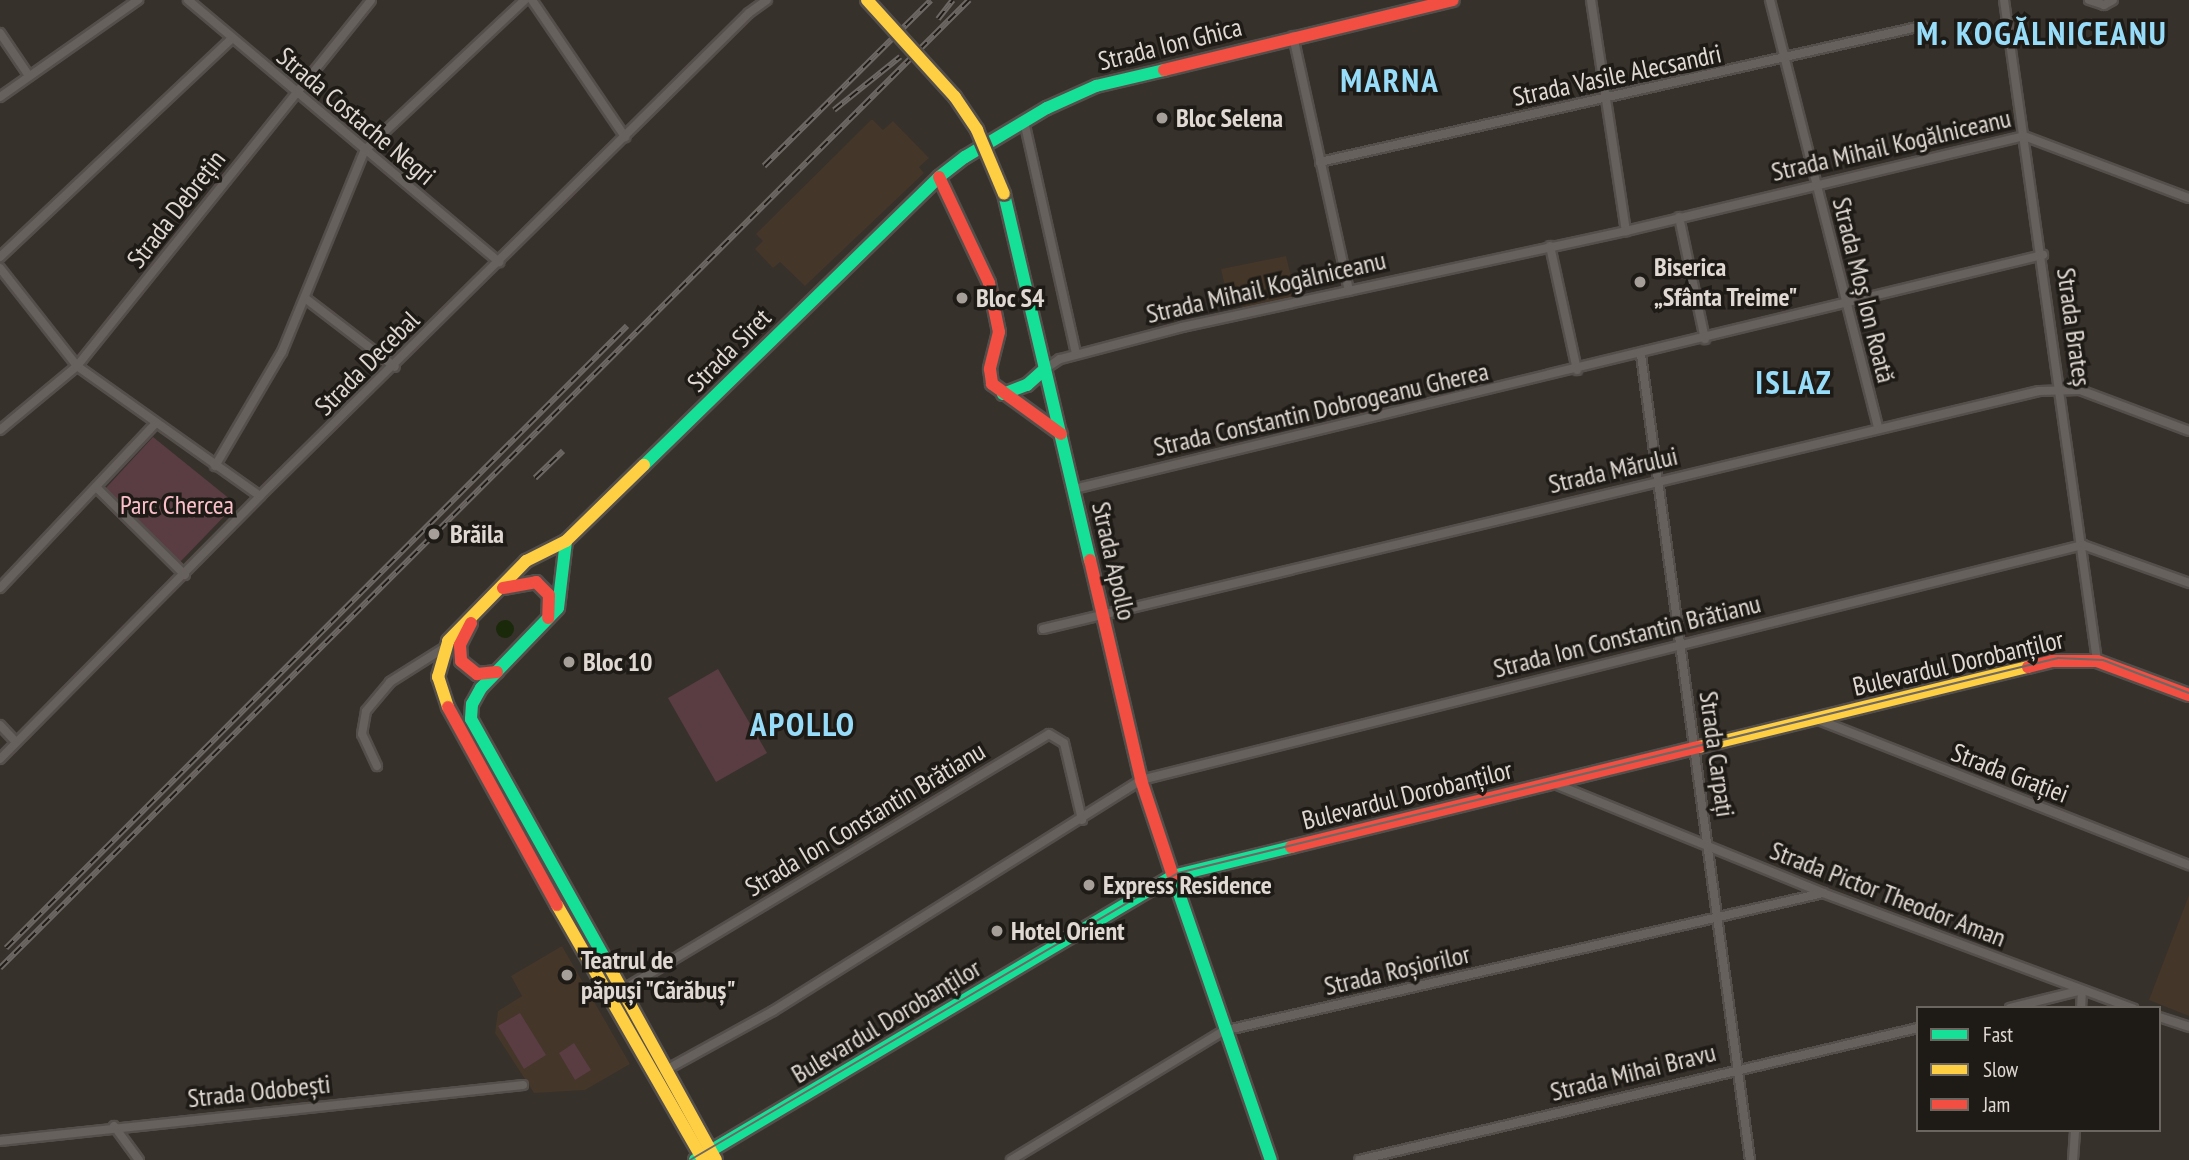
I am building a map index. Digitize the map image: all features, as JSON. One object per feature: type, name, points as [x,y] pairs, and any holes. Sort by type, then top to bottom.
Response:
[{"type":"street","points":[[0,97],[138,0]]},
{"type":"street","name":"Strada Costache Negri","points":[[188,0],[230,40],[499,262]]},
{"type":"street","name":"Strada Debrețin","points":[[0,430],[77,366],[295,91],[371,0]]},
{"type":"street","points":[[215,466],[270,375],[366,150],[525,0]]},
{"type":"street","points":[[532,0],[625,138]]},
{"type":"street","points":[[746,0],[749,13]]},
{"type":"street","name":"Strada Decebal","points":[[0,759],[185,575],[260,496],[394,367],[749,13],[767,0]]},
{"type":"street","name":"Strada Apollo","points":[[867,0],[927,61],[961,105],[977,130],[1004,194],[1141,780],[1223,1031],[1271,1160]]},
{"type":"street","name":"Strada Ion Ghica","points":[[990,141],[1096,86],[1293,36],[1453,0]]},
{"type":"street","points":[[1591,0],[1626,231]]},
{"type":"street","name":"Strada Moș Ion Roată","points":[[1770,0],[1878,427]]},
{"type":"street","name":"Strada Brateș","points":[[2004,0],[2043,255],[2097,661]]},
{"type":"street","points":[[2090,0],[2104,5],[2113,0]]},
{"type":"street","name":"Strada Vasile Alecsandri","points":[[1321,162],[1787,59],[1922,26]]},
{"type":"street","points":[[0,33],[29,76]]},
{"type":"street","points":[[1293,36],[1349,291]]},
{"type":"street","points":[[0,257],[230,40]]},
{"type":"street","points":[[1024,121],[1076,354]]},
{"type":"street","name":"Strada Mihail Kogălniceanu","points":[[1003,394],[1027,384],[1045,369],[1076,354],[1626,231],[2024,136],[2189,198]]},
{"type":"street","name":"Strada Siret","points":[[444,648],[478,610],[534,556],[566,541],[939,177],[990,141]]},
{"type":"street","points":[[939,177],[989,283],[999,332],[990,374],[1003,394],[1060,433]]},
{"type":"street","points":[[1679,217],[1705,339],[2043,255]]},
{"type":"street","points":[[1550,246],[1577,370]]},
{"type":"street","points":[[0,268],[77,366],[260,496]]},
{"type":"street","points":[[305,298],[394,367]]},
{"type":"street","name":"Strada Constantin Dobrogeanu Gherea","points":[[1074,489],[1705,339]]},
{"type":"street","name":"Strada Carpați","points":[[1641,355],[1750,1160]]},
{"type":"street","name":"Strada Mărului","points":[[1043,629],[1660,482],[1878,427],[2060,388],[2080,390],[2189,431]]},
{"type":"street","points":[[0,588],[156,423]]},
{"type":"street","points":[[96,487],[185,575]]},
{"type":"street","points":[[566,541],[561,558],[561,603],[474,699],[474,727],[619,992],[705,1157]]},
{"type":"street","points":[[2082,545],[2189,583]]},
{"type":"street","name":"Strada Ion Constantin Brătianu","points":[[660,1073],[773,1011],[1082,820],[1141,780],[2082,545]]},
{"type":"street","points":[[499,589],[526,581],[541,585],[551,601],[546,621]]},
{"type":"street","name":"Strada Siret","points":[[478,610],[460,645],[461,662],[477,674],[497,672]]},
{"type":"street","points":[[444,648],[438,671],[442,696],[454,725],[660,1073]]},
{"type":"street","points":[[377,766],[362,734],[366,711],[390,682],[444,648]]},
{"type":"street","name":"Bulevardul Dorobanților","points":[[705,1157],[1173,876],[2052,661],[2097,661],[2189,695]]},
{"type":"street","name":"Strada Grației","points":[[1816,719],[2189,865]]},
{"type":"street","points":[[0,725],[16,743]]},
{"type":"street","name":"Strada Ion Constantin Brătianu","points":[[619,992],[1049,734],[1064,743],[1082,820]]},
{"type":"street","name":"Strada Pictor Theodor Aman","points":[[1552,783],[1709,849],[2127,1006]]},
{"type":"street","name":"Strada Roșiorilor","points":[[1011,1160],[1223,1031],[1823,893]]},
{"type":"street","points":[[2018,1006],[2082,990],[2081,1006]]},
{"type":"street","points":[[2161,1018],[2189,1027]]},
{"type":"street","name":"Strada Mihai Bravu","points":[[1359,1160],[1737,1068],[1916,1028]]},
{"type":"street","name":"Strada Odobești","points":[[0,1141],[114,1126],[523,1085]]},
{"type":"street","points":[[114,1126],[138,1160]]},
{"type":"street","points":[[2073,1160],[2075,1132]]},
{"type":"shaded area","points":[[872,119],[883,130],[893,121],[929,158],[919,167],[924,173],[805,286],[780,262],[773,268],[755,249],[763,241],[756,234]]},
{"type":"shaded area","points":[[1286,256],[1296,296],[1245,309],[1237,303],[1229,304],[1221,269]]},
{"type":"shaded area","points":[[505,620],[511,623],[514,629],[511,635],[505,638],[499,635],[496,629],[499,623]]},
{"type":"shaded area","points":[[2189,895],[2189,1016],[2149,1000]]},
{"type":"shaded area","points":[[562,946],[630,1064],[585,1090],[534,1093],[495,1033],[498,1011],[522,996],[511,976]]},
{"type":"green space","name":"Parc Chercea","points":[[153,437],[236,504],[180,562],[105,489]]},
{"type":"green space","points":[[718,669],[767,753],[716,782],[668,698]]},
{"type":"green space","points":[[520,1013],[546,1055],[524,1069],[498,1026]]},
{"type":"green space","points":[[574,1043],[591,1070],[575,1080],[559,1053]]},
{"type":"tram line","points":[[690,1160],[1178,873],[2058,658],[2103,660],[2189,693]]},
{"type":"railway","points":[[764,166],[931,0]]},
{"type":"railway","points":[[938,19],[953,0]]},
{"type":"railway","points":[[0,968],[969,0]]},
{"type":"railway","points":[[834,110],[900,57]]},
{"type":"railway","points":[[6,948],[627,326]]},
{"type":"railway","points":[[535,478],[563,451]]},
{"type":"traffic: fast","points":[[644,465],[939,177],[965,157],[1047,108],[1096,86],[1164,70]]},
{"type":"traffic: fast","points":[[1004,194],[1090,560]]},
{"type":"traffic: fast","points":[[1003,394],[1027,385],[1045,369]]},
{"type":"traffic: fast","points":[[566,541],[558,608],[481,688],[472,704],[471,719],[610,968]]},
{"type":"traffic: fast","points":[[695,1160],[1173,876],[1291,847]]},
{"type":"traffic: fast","points":[[1173,876],[1271,1160]]},
{"type":"traffic: slow","points":[[867,0],[955,97],[977,130],[1004,194]]},
{"type":"traffic: slow","points":[[448,707],[438,677],[448,641],[526,561],[566,541],[644,465]]},
{"type":"traffic: slow","points":[[1699,747],[2028,667]]},
{"type":"traffic: slow","points":[[557,905],[703,1160]]},
{"type":"traffic: slow","points":[[610,968],[716,1160]]},
{"type":"traffic: jam","points":[[1164,70],[1453,0]]},
{"type":"traffic: jam","points":[[939,177],[989,283],[999,332],[990,369],[992,384],[1061,434]]},
{"type":"traffic: jam","points":[[1090,560],[1141,780],[1173,876]]},
{"type":"traffic: jam","points":[[503,588],[536,582],[549,595],[548,618]]},
{"type":"traffic: jam","points":[[471,623],[460,645],[461,661],[477,674],[497,672]]},
{"type":"traffic: jam","points":[[2028,667],[2052,661],[2097,661],[2189,695]]},
{"type":"traffic: jam","points":[[448,707],[557,905]]},
{"type":"traffic: jam","points":[[1291,847],[1699,747]]},
{"type":"place","name":"Bloc Selena","points":[[1162,118]]},
{"type":"place","name":"Biserica „Sfânta Treime\"","points":[[1640,282]]},
{"type":"place","name":"Bloc S4","points":[[962,298]]},
{"type":"place","name":"Brăila","points":[[434,534]]},
{"type":"place","name":"Bloc 10","points":[[569,662]]},
{"type":"place","name":"Express Residence","points":[[1089,885]]},
{"type":"place","name":"Hotel Orient","points":[[997,931]]},
{"type":"place","name":"Teatrul de păpuși \"Cărăbuș\"","points":[[567,975]]},
{"type":"district","name":"M. KOGĂLNICEANU","points":[[2042,33]]},
{"type":"district","name":"MARNA","points":[[1390,80]]},
{"type":"district","name":"ISLAZ","points":[[1794,382]]},
{"type":"district","name":"APOLLO","points":[[803,724]]}]
